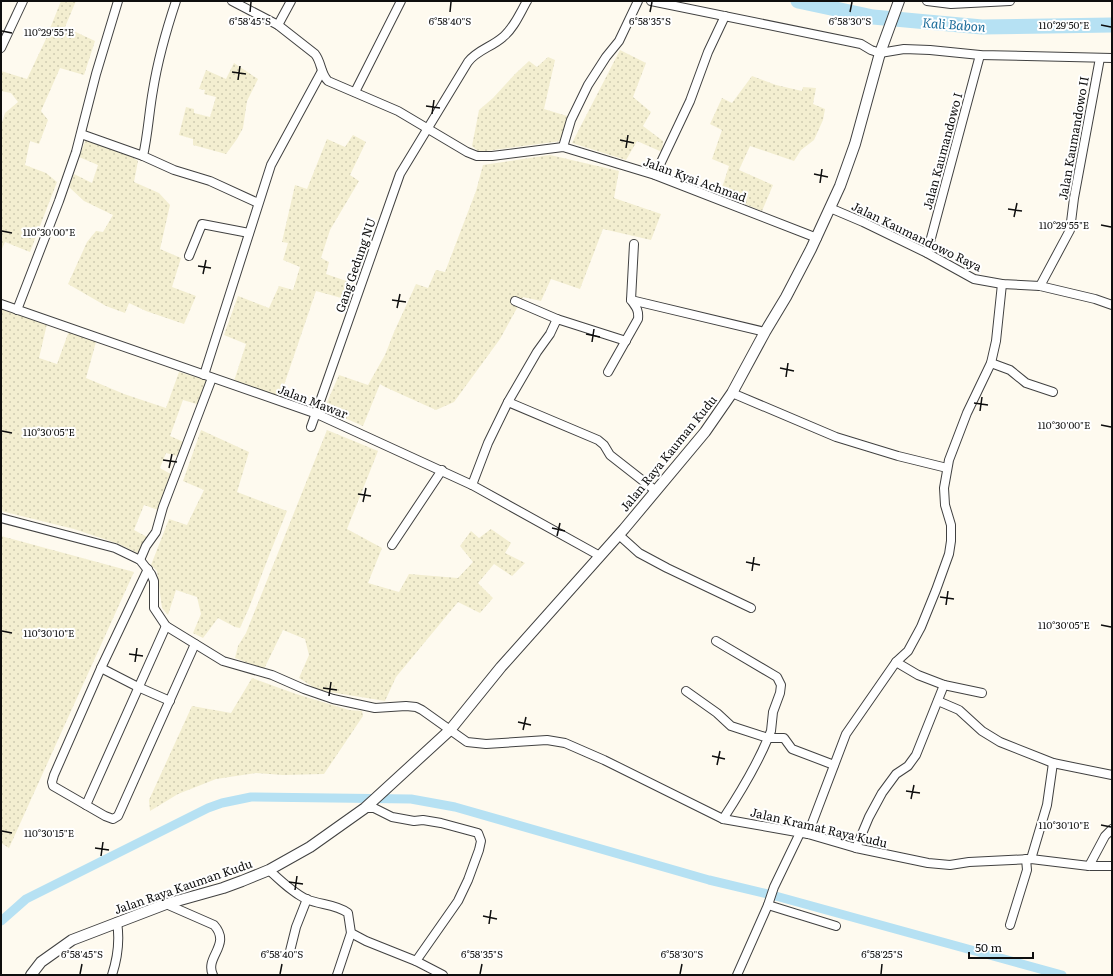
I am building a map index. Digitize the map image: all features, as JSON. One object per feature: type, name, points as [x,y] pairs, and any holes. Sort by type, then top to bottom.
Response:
[{"type":"street","points":[[1,48],[23,1]]},
{"type":"street","points":[[17,310],[59,201],[81,134],[96,74],[118,1]]},
{"type":"street","points":[[143,156],[161,46],[176,1]]},
{"type":"street","name":"Jalan Kyai Achmad","points":[[232,1],[278,24],[315,54],[318,58],[322,71],[328,80],[398,111],[467,152],[477,156],[492,156],[563,147],[655,175],[817,238]]},
{"type":"street","points":[[278,24],[291,1]]},
{"type":"street","points":[[355,92],[401,1]]},
{"type":"street","name":"Gang Gedung NU","points":[[311,427],[317,414],[400,174],[426,129],[472,56],[504,37],[527,1]]},
{"type":"street","points":[[563,147],[571,120],[588,85],[606,57],[619,41],[638,1]]},
{"type":"street","points":[[651,1],[861,44],[871,50],[904,49],[980,55],[1112,58]]},
{"type":"street","name":"Jalan Raya Kauman Kudu","points":[[31,975],[41,962],[72,940],[166,904],[223,888],[269,870],[310,847],[364,808],[450,730],[501,668],[656,491],[705,432],[732,393],[765,332],[786,298],[817,238],[840,186],[855,144],[882,49],[899,1]]},
{"type":"street","points":[[927,1],[951,4],[1010,1]]},
{"type":"street","points":[[655,175],[690,101],[708,52],[725,16]]},
{"type":"street","name":"Jalan Kaumandowo I","points":[[927,253],[980,55]]},
{"type":"street","name":"Jalan Kaumandowo II","points":[[1040,286],[1070,230],[1074,198],[1100,58]]},
{"type":"street","points":[[140,560],[146,546],[156,532],[163,506],[208,376],[270,165],[322,71]]},
{"type":"street","points":[[81,134],[143,156],[174,170],[210,181],[258,203]]},
{"type":"street","name":"Jalan Kaumandowo Raya","points":[[830,208],[927,253],[974,279],[1002,284],[1040,286],[1095,299],[1112,305]]},
{"type":"street","points":[[189,256],[202,224],[249,233]]},
{"type":"street","points":[[608,372],[638,319],[639,313],[631,300],[634,244]]},
{"type":"street","points":[[737,975],[769,903],[774,887],[804,833],[846,734],[896,662],[908,651],[921,626],[936,590],[949,554],[952,525],[945,505],[944,488],[947,468],[957,436],[991,363],[996,341],[1002,284]]},
{"type":"street","points":[[631,300],[765,332]]},
{"type":"street","points":[[515,301],[557,319],[626,341]]},
{"type":"street","name":"Jalan Mawar","points":[[1,304],[317,414],[472,485],[600,556]]},
{"type":"street","points":[[472,485],[488,442],[508,402],[537,352],[550,334],[557,319]]},
{"type":"street","points":[[991,363],[1010,370],[1026,383],[1053,392]]},
{"type":"street","points":[[732,393],[836,437],[898,456],[947,468]]},
{"type":"street","points":[[508,402],[598,440],[604,445],[610,455],[656,491]]},
{"type":"street","points":[[392,545],[442,470]]},
{"type":"street","points":[[1,518],[115,548],[140,560],[152,574],[154,581],[154,608],[166,626],[86,806]]},
{"type":"street","points":[[619,535],[639,553],[667,568],[752,608]]},
{"type":"street","points":[[148,569],[101,668],[52,782],[53,786],[86,806],[110,818],[116,818],[170,701],[190,652],[195,644]]},
{"type":"street","name":"Jalan Kramat Raya Kudu","points":[[166,626],[223,661],[272,675],[304,689],[333,699],[375,708],[406,706],[416,707],[467,742],[486,744],[547,740],[565,743],[604,760],[722,818],[804,833],[856,848],[928,863],[950,865],[969,862],[1028,859],[1089,866],[1110,865]]},
{"type":"street","points":[[716,641],[777,677],[781,686],[773,712],[771,731],[768,738],[741,791],[722,818]]},
{"type":"street","points":[[896,662],[918,675],[944,685],[982,693]]},
{"type":"street","points":[[101,668],[170,701]]},
{"type":"street","points":[[856,848],[869,817],[882,793],[896,774],[908,766],[916,755],[944,685]]},
{"type":"street","points":[[686,692],[717,713],[731,726],[768,738],[784,738],[792,749],[834,765]]},
{"type":"street","points":[[938,701],[959,710],[982,731],[1000,742],[1053,763],[1112,775]]},
{"type":"street","points":[[1010,926],[1026,875],[1028,859],[1047,805],[1053,763]]},
{"type":"street","points":[[364,808],[374,808],[392,817],[441,823],[478,833],[481,841],[468,880],[458,902],[416,961]]},
{"type":"street","points":[[1089,866],[1105,836],[1112,828]]},
{"type":"street","points":[[269,870],[294,892],[320,904],[342,908],[348,913],[351,933],[337,975]]},
{"type":"street","points":[[290,951],[296,927],[307,899]]},
{"type":"street","points":[[769,903],[836,926]]},
{"type":"street","points":[[166,904],[214,925],[219,931],[221,939],[220,946],[211,964],[213,975]]},
{"type":"street","points":[[112,975],[118,952],[119,939],[117,922]]},
{"type":"street","points":[[351,933],[416,961],[443,975]]},
{"type":"shaded area","points":[[61,1],[76,1],[65,27],[95,41],[84,75],[60,68],[41,111],[48,120],[39,144],[30,141],[25,165],[46,173],[57,182],[30,252],[5,242],[1,251],[1,126],[5,113],[18,102],[11,93],[1,91],[1,71],[27,79],[45,41]]},
{"type":"shaded area","points":[[620,50],[646,63],[633,97],[651,112],[643,126],[663,141],[662,152],[637,141],[626,160],[572,143]]},
{"type":"shaded area","points":[[548,57],[555,60],[544,109],[567,116],[566,128],[561,141],[479,152],[472,146],[479,110],[493,98],[529,61],[537,67]]},
{"type":"shaded area","points":[[234,63],[258,79],[247,101],[243,128],[226,154],[193,145],[193,139],[179,135],[186,107],[194,109],[194,113],[210,117],[216,97],[204,94],[205,90],[199,89],[206,70],[226,79]]},
{"type":"shaded area","points":[[752,76],[776,85],[802,91],[803,87],[816,88],[813,104],[825,109],[823,120],[814,140],[801,150],[794,161],[750,146],[739,170],[773,185],[762,211],[720,194],[729,166],[712,159],[722,130],[710,124],[722,98],[732,103]]},
{"type":"shaded area","points":[[353,135],[366,142],[350,175],[359,181],[330,230],[321,258],[329,262],[326,274],[355,284],[349,300],[316,291],[280,397],[234,381],[246,344],[224,335],[238,296],[269,308],[279,286],[293,290],[300,267],[283,260],[288,243],[282,242],[295,185],[307,189],[327,139],[345,147]]},
{"type":"shaded area","points":[[86,139],[124,152],[138,161],[134,182],[159,193],[170,205],[160,249],[181,258],[172,287],[196,296],[184,324],[146,311],[129,303],[125,313],[106,306],[68,284],[87,242],[96,231],[103,232],[113,215],[84,201],[69,187],[74,174],[92,183],[98,165],[79,157]]},
{"type":"shaded area","points":[[550,155],[619,171],[614,198],[661,214],[651,240],[603,229],[580,289],[551,279],[541,301],[523,297],[500,339],[454,402],[436,410],[380,384],[363,426],[324,409],[339,375],[368,385],[385,355],[416,284],[428,288],[436,270],[445,272],[476,191],[483,165]]},
{"type":"shaded area","points":[[1,308],[47,324],[39,358],[57,364],[69,331],[96,342],[86,378],[124,394],[166,408],[179,372],[210,381],[200,405],[183,400],[170,436],[186,443],[181,457],[166,453],[160,468],[174,476],[161,511],[144,505],[134,530],[149,538],[142,555],[119,544],[74,529],[1,511]]},
{"type":"shaded area","points":[[201,430],[249,452],[237,492],[287,511],[240,628],[218,618],[203,638],[193,633],[201,614],[197,597],[176,590],[168,615],[162,608],[157,571],[151,565],[169,519],[187,525],[204,490],[183,481]]},
{"type":"shaded area","points":[[327,430],[378,451],[347,529],[382,548],[368,583],[399,592],[409,574],[458,578],[473,562],[460,546],[471,531],[479,538],[491,529],[511,543],[505,553],[525,563],[512,576],[494,564],[478,583],[493,598],[480,613],[458,602],[396,677],[385,701],[318,690],[299,678],[309,655],[305,639],[283,630],[264,669],[235,658],[238,646],[246,633]]},
{"type":"shaded area","points":[[1,536],[134,572],[9,848],[1,843]]},
{"type":"shaded area","points":[[252,678],[296,694],[349,710],[362,711],[363,716],[324,774],[283,775],[256,773],[216,779],[178,794],[150,811],[149,800],[192,706],[231,713]]},
{"type":"waterway","name":"Kali Babon","points":[[798,1],[873,17],[982,27],[1112,25]]},
{"type":"waterway","points":[[1,921],[26,899],[208,808],[222,803],[251,797],[411,799],[455,807],[709,880],[772,895],[1062,975]]}]
